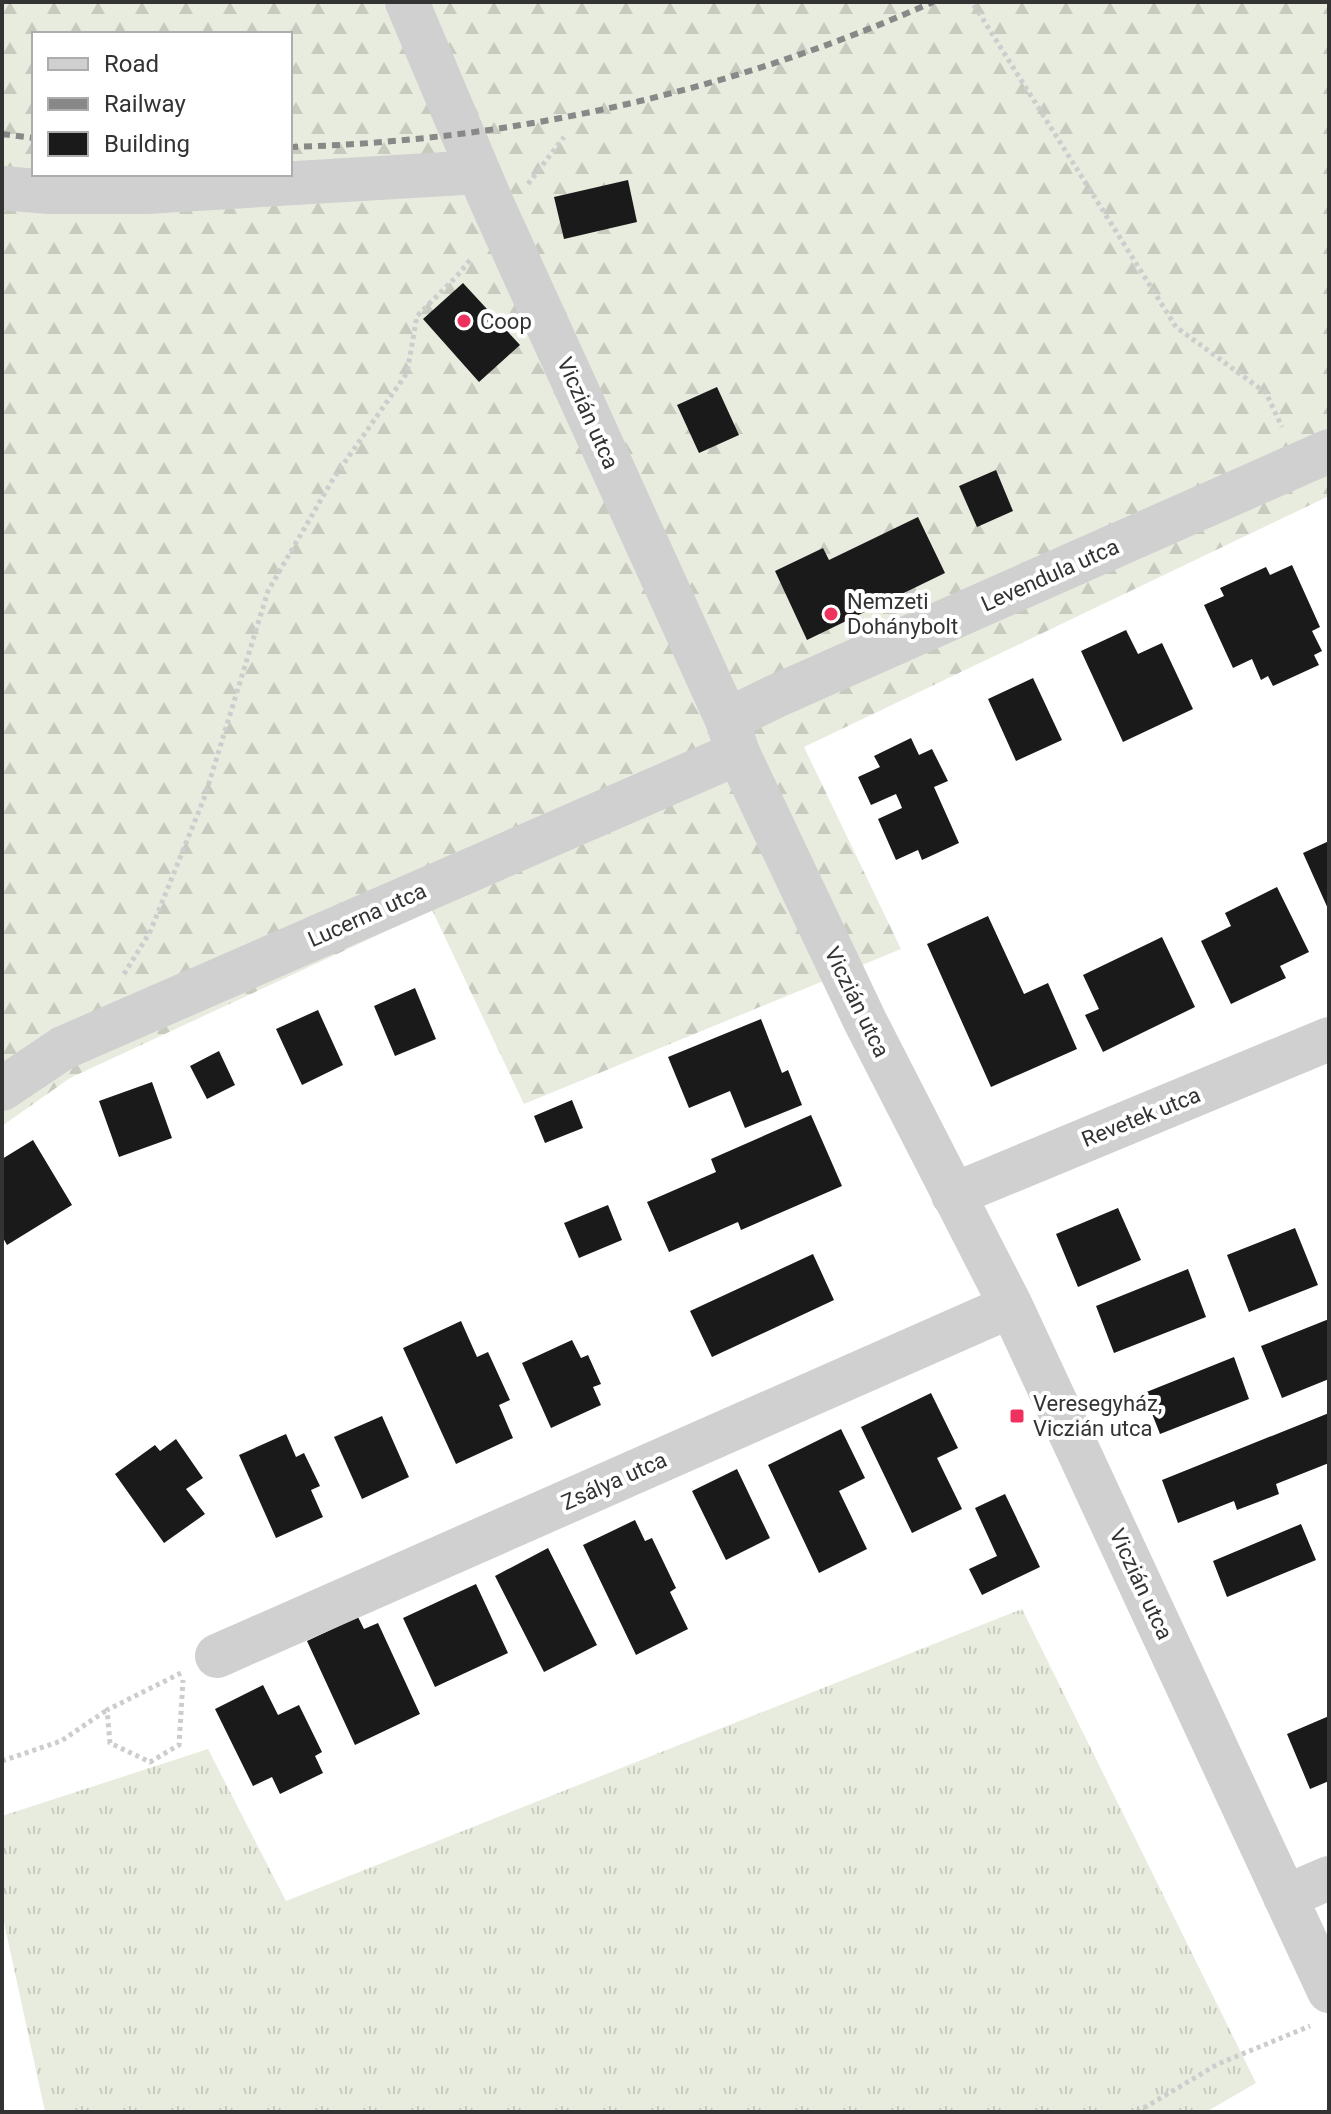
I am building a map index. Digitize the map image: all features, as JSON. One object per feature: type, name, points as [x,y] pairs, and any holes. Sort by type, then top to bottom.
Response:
[{"type":"street","name":"Viczián utca","points":[[407,2],[500,220],[865,1021],[1011,1306],[1285,1897],[1322,2008]]},
{"type":"street","points":[[2,188],[49,192],[146,192],[479,172]]},
{"type":"street","name":"Levendula utca","points":[[733,736],[776,696],[1314,458]]},
{"type":"street","name":"Lucerna utca","points":[[2,1089],[63,1048],[733,736]]},
{"type":"street","name":"Revetek utca","points":[[953,1195],[1329,1039]]},
{"type":"street","name":"Zsálya utca","points":[[217,1656],[1011,1306]]},
{"type":"street","points":[[1285,1897],[1329,1878]]},
{"type":"path","points":[[974,5],[1176,327],[1266,393],[1314,458]]},
{"type":"path","points":[[117,985],[150,932],[205,796],[268,591],[333,479],[407,373],[417,316],[456,277],[564,137]]},
{"type":"path","points":[[2,1761],[61,1741],[107,1710],[184,1672],[179,1745],[150,1762],[110,1743],[107,1710]]},
{"type":"path","points":[[1137,2112],[1322,2008]]},
{"type":"green space","points":[[2,2],[1329,2],[1329,496],[804,747],[901,949],[524,1104],[432,910],[70,1078],[2,1126]]},
{"type":"green space","points":[[1022,1609],[1256,2083],[1206,2112],[45,2112],[2,1913],[2,1816],[208,1749],[286,1901]]},
{"type":"building","points":[[628,180],[637,222],[564,239],[554,197]]},
{"type":"building","points":[[463,283],[520,345],[479,382],[423,319]]},
{"type":"building","points":[[717,387],[739,435],[699,453],[677,405]]},
{"type":"building","points":[[996,470],[1013,511],[977,527],[959,486]]},
{"type":"building","points":[[918,517],[945,573],[807,640],[775,571],[823,548],[829,560]]},
{"type":"building","points":[[1292,565],[1320,627],[1312,631],[1322,651],[1314,655],[1319,665],[1273,686],[1268,676],[1261,680],[1252,659],[1233,668],[1204,605],[1224,596],[1220,588],[1266,567],[1270,575]]},
{"type":"building","points":[[1126,630],[1138,654],[1162,643],[1193,709],[1123,742],[1081,651]]},
{"type":"building","points":[[1033,678],[1062,740],[1016,761],[988,699]]},
{"type":"building","points":[[911,738],[919,755],[932,749],[948,781],[934,787],[959,843],[922,860],[918,850],[896,860],[878,819],[902,808],[896,794],[871,805],[858,777],[880,767],[874,756]]},
{"type":"building","points":[[1329,841],[1329,911],[1303,853]]},
{"type":"building","points":[[1277,887],[1309,952],[1280,966],[1286,978],[1231,1004],[1201,941],[1231,926],[1225,913]]},
{"type":"building","points":[[988,916],[1024,994],[1048,983],[1077,1049],[991,1087],[927,944]]},
{"type":"building","points":[[1162,937],[1195,1007],[1103,1052],[1085,1015],[1099,1009],[1083,975]]},
{"type":"building","points":[[415,988],[436,1039],[395,1056],[374,1006]]},
{"type":"building","points":[[318,1010],[343,1065],[302,1085],[276,1029]]},
{"type":"building","points":[[761,1019],[782,1073],[788,1070],[802,1105],[745,1128],[730,1091],[689,1108],[668,1057]]},
{"type":"building","points":[[219,1051],[235,1085],[207,1099],[190,1066]]},
{"type":"building","points":[[152,1082],[172,1138],[119,1157],[99,1101]]},
{"type":"building","points":[[572,1100],[583,1128],[545,1143],[534,1116]]},
{"type":"building","points":[[811,1115],[842,1186],[741,1230],[738,1222],[669,1252],[647,1202],[716,1172],[711,1159]]},
{"type":"building","points":[[33,1140],[72,1205],[7,1245],[2,1236],[2,1159]]},
{"type":"building","points":[[608,1205],[622,1240],[579,1258],[564,1223]]},
{"type":"building","points":[[1118,1208],[1141,1260],[1078,1287],[1056,1234]]},
{"type":"building","points":[[1295,1228],[1318,1285],[1249,1312],[1227,1255]]},
{"type":"building","points":[[813,1254],[834,1300],[712,1357],[690,1311]]},
{"type":"building","points":[[1188,1269],[1206,1317],[1114,1353],[1096,1306]]},
{"type":"building","points":[[1329,1319],[1329,1379],[1282,1398],[1261,1346]]},
{"type":"building","points":[[461,1321],[477,1357],[488,1352],[510,1400],[499,1405],[513,1438],[456,1464],[403,1348]]},
{"type":"building","points":[[572,1340],[581,1358],[588,1355],[601,1384],[593,1387],[601,1405],[551,1428],[522,1363]]},
{"type":"building","points":[[1234,1357],[1249,1399],[1160,1434],[1144,1393]]},
{"type":"building","points":[[931,1393],[958,1448],[937,1458],[962,1509],[912,1533],[861,1427]]},
{"type":"building","points":[[1329,1413],[1329,1463],[1276,1484],[1279,1494],[1237,1510],[1234,1501],[1178,1523],[1162,1480]]},
{"type":"building","points":[[382,1416],[409,1477],[362,1499],[334,1437]]},
{"type":"building","points":[[841,1429],[865,1478],[839,1491],[867,1549],[819,1573],[768,1465]]},
{"type":"building","points":[[286,1434],[296,1457],[304,1453],[320,1486],[311,1490],[323,1517],[276,1538],[239,1455]]},
{"type":"building","points":[[176,1439],[203,1478],[186,1489],[205,1514],[164,1543],[115,1474],[155,1445],[160,1451]]},
{"type":"building","points":[[737,1469],[770,1538],[726,1560],[692,1491]]},
{"type":"building","points":[[1005,1494],[1040,1567],[982,1595],[969,1569],[997,1556],[975,1508]]},
{"type":"building","points":[[635,1520],[645,1541],[652,1538],[676,1588],[670,1592],[688,1629],[636,1655],[583,1545]]},
{"type":"building","points":[[1301,1524],[1316,1560],[1227,1597],[1213,1561]]},
{"type":"building","points":[[548,1548],[597,1645],[544,1672],[495,1576]]},
{"type":"building","points":[[476,1584],[508,1653],[435,1687],[403,1618]]},
{"type":"building","points":[[358,1617],[364,1629],[378,1623],[420,1714],[355,1745],[307,1641]]},
{"type":"building","points":[[263,1685],[278,1715],[299,1705],[322,1752],[315,1756],[323,1773],[280,1794],[272,1777],[253,1786],[215,1709]]},
{"type":"building","points":[[1329,1716],[1329,1781],[1310,1789],[1287,1734]]},
{"type":"railway","points":[[292,147],[373,143],[456,134],[619,106],[778,62],[933,2]]},
{"type":"railway","points":[[2,134],[32,138]]},
{"type":"place","name":"Coop","points":[[464,321]]},
{"type":"place","name":"Nemzeti Dohánybolt","points":[[831,614]]},
{"type":"place","name":"Veresegyház, Viczián utca","points":[[1017,1416]]}]
